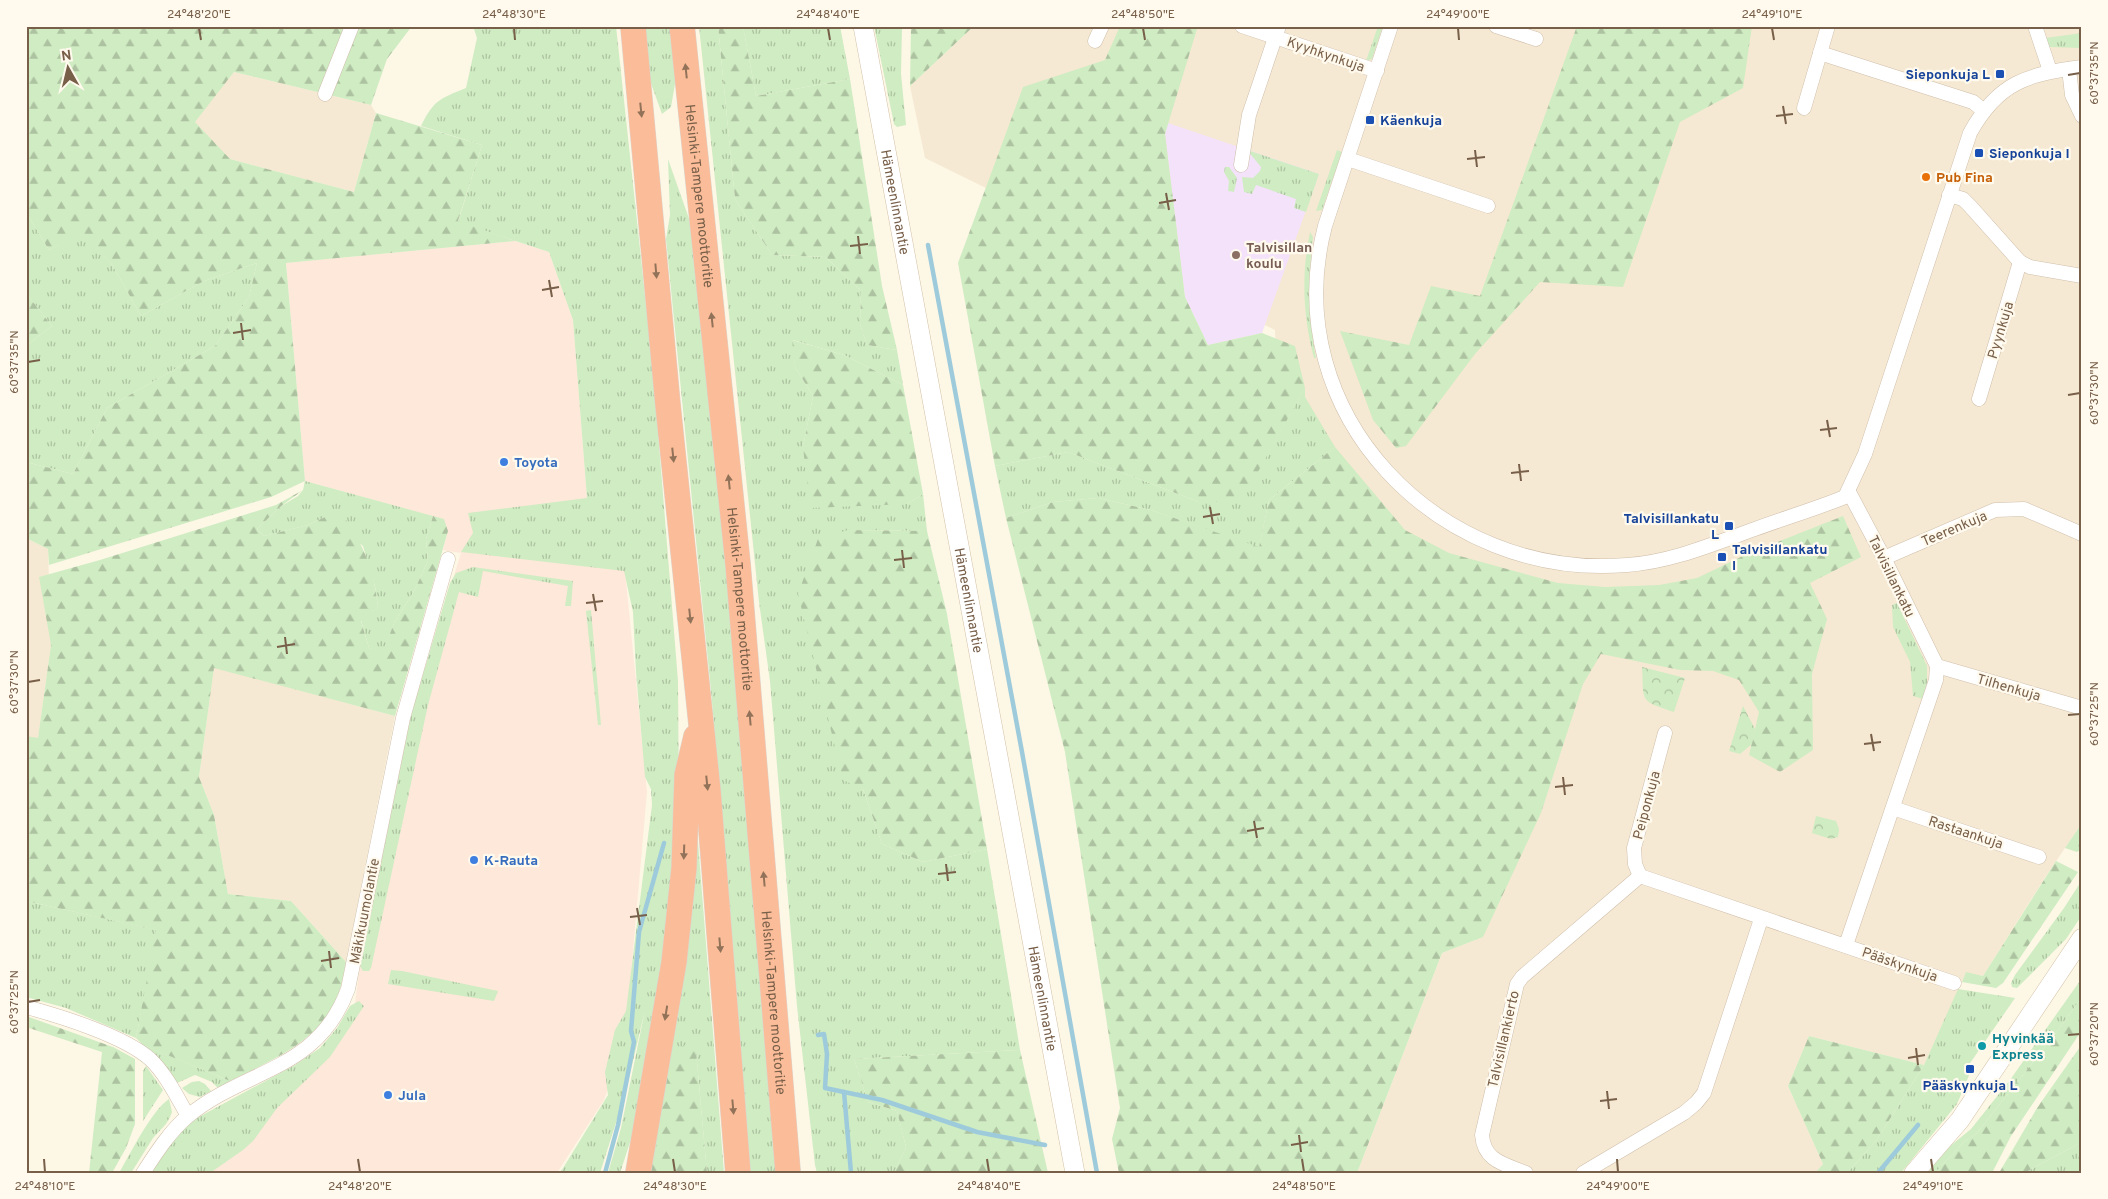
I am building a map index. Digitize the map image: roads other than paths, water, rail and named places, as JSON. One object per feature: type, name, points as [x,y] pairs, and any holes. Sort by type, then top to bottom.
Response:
[{"type":"highway","points":[[633,26],[668,406],[700,717],[738,1173]]},
{"type":"highway","name":"Helsinki-Tampere moottoritie","points":[[682,26],[738,565],[788,1173]]},
{"type":"highway","points":[[636,1167],[674,962],[684,868],[687,775],[700,717]]},
{"type":"highway","points":[[786,1137],[802,1173]]},
{"type":"main road","name":"Hämeenlinnantie","points":[[863,26],[1075,1173]]},
{"type":"main road","points":[[1914,1173],[1960,1120],[2082,938]]},
{"type":"street","points":[[325,94],[352,26]]},
{"type":"street","points":[[1095,41],[1102,26]]},
{"type":"street","name":"Kyyhkynkuja","points":[[1242,26],[1278,32],[1376,71]]},
{"type":"street","points":[[1391,26],[1325,226],[1318,258],[1317,308],[1325,360],[1337,396],[1358,436],[1385,470],[1427,508],[1477,538],[1520,554],[1564,563],[1606,566],[1627,565],[1691,552],[1845,498],[1865,454],[1970,133],[1984,111],[2009,87],[2024,79],[2050,71],[2075,68],[2072,95],[2082,116]]},
{"type":"street","points":[[1496,26],[1536,39]]},
{"type":"street","points":[[1804,108],[1828,26]]},
{"type":"street","points":[[2034,26],[2050,71]]},
{"type":"street","points":[[1240,164],[1249,115],[1278,32]]},
{"type":"street","points":[[1820,53],[1973,102],[1984,111]]},
{"type":"street","points":[[1348,159],[1488,206]]},
{"type":"street","points":[[1949,195],[1963,199],[2020,262],[2030,267],[2082,276]]},
{"type":"street","name":"Pyynkuja","points":[[1979,399],[2020,262]]},
{"type":"street","name":"Talvisillankatu","points":[[1849,492],[1937,666]]},
{"type":"street","name":"Teerenkuja","points":[[1884,558],[1995,510],[2024,509],[2082,534]]},
{"type":"street","name":"Mäkikuumolantie","points":[[143,1173],[159,1148],[188,1116],[218,1097],[296,1056],[311,1046],[332,1023],[343,1004],[352,972],[403,718],[448,559]]},
{"type":"street","points":[[1640,876],[1762,919],[1846,945],[1936,680],[1937,666]]},
{"type":"street","name":"Tilhenkuja","points":[[1937,666],[2082,708]]},
{"type":"street","name":"Peiponkuja","points":[[1640,876],[1635,864],[1634,848],[1665,733]]},
{"type":"street","name":"Rastaankuja","points":[[1892,808],[2038,857]]},
{"type":"street","name":"Talvisillankierto","points":[[1526,1173],[1497,1162],[1485,1150],[1482,1135],[1517,984],[1522,977],[1640,876]]},
{"type":"street","points":[[1583,1173],[1684,1114],[1696,1104],[1704,1093],[1762,919]]},
{"type":"street","name":"Pääskynkuja","points":[[1846,945],[1954,983]]},
{"type":"street","points":[[26,1007],[93,1030],[137,1050],[150,1059],[188,1116]]},
{"type":"waterway","points":[[928,245],[1022,752],[1097,1173]]},
{"type":"waterway","points":[[605,1173],[618,1125],[634,1042],[631,1031],[639,932],[664,843]]},
{"type":"waterway","points":[[818,1035],[824,1034],[827,1054],[825,1088],[882,1100],[977,1132],[1045,1145]]},
{"type":"waterway","points":[[844,1092],[851,1173]]},
{"type":"waterway","points":[[1878,1173],[1918,1125]]},
{"type":"place","name":"Sieponkuja L","points":[[2000,74]]},
{"type":"place","name":"Käenkuja","points":[[1370,120]]},
{"type":"place","name":"Sieponkuja I","points":[[1979,153]]},
{"type":"place","name":"Pub Fina","points":[[1926,177]]},
{"type":"place","name":"Talvisillan koulu","points":[[1236,255]]},
{"type":"place","name":"Toyota","points":[[504,462]]},
{"type":"place","name":"Talvisillankatu L","points":[[1729,526]]},
{"type":"place","name":"Talvisillankatu I","points":[[1722,557]]},
{"type":"place","name":"K-Rauta","points":[[474,860]]},
{"type":"place","name":"Hyvinkää Express","points":[[1982,1046]]},
{"type":"place","name":"Pääskynkuja L","points":[[1970,1069]]},
{"type":"place","name":"Jula","points":[[388,1095]]}]
